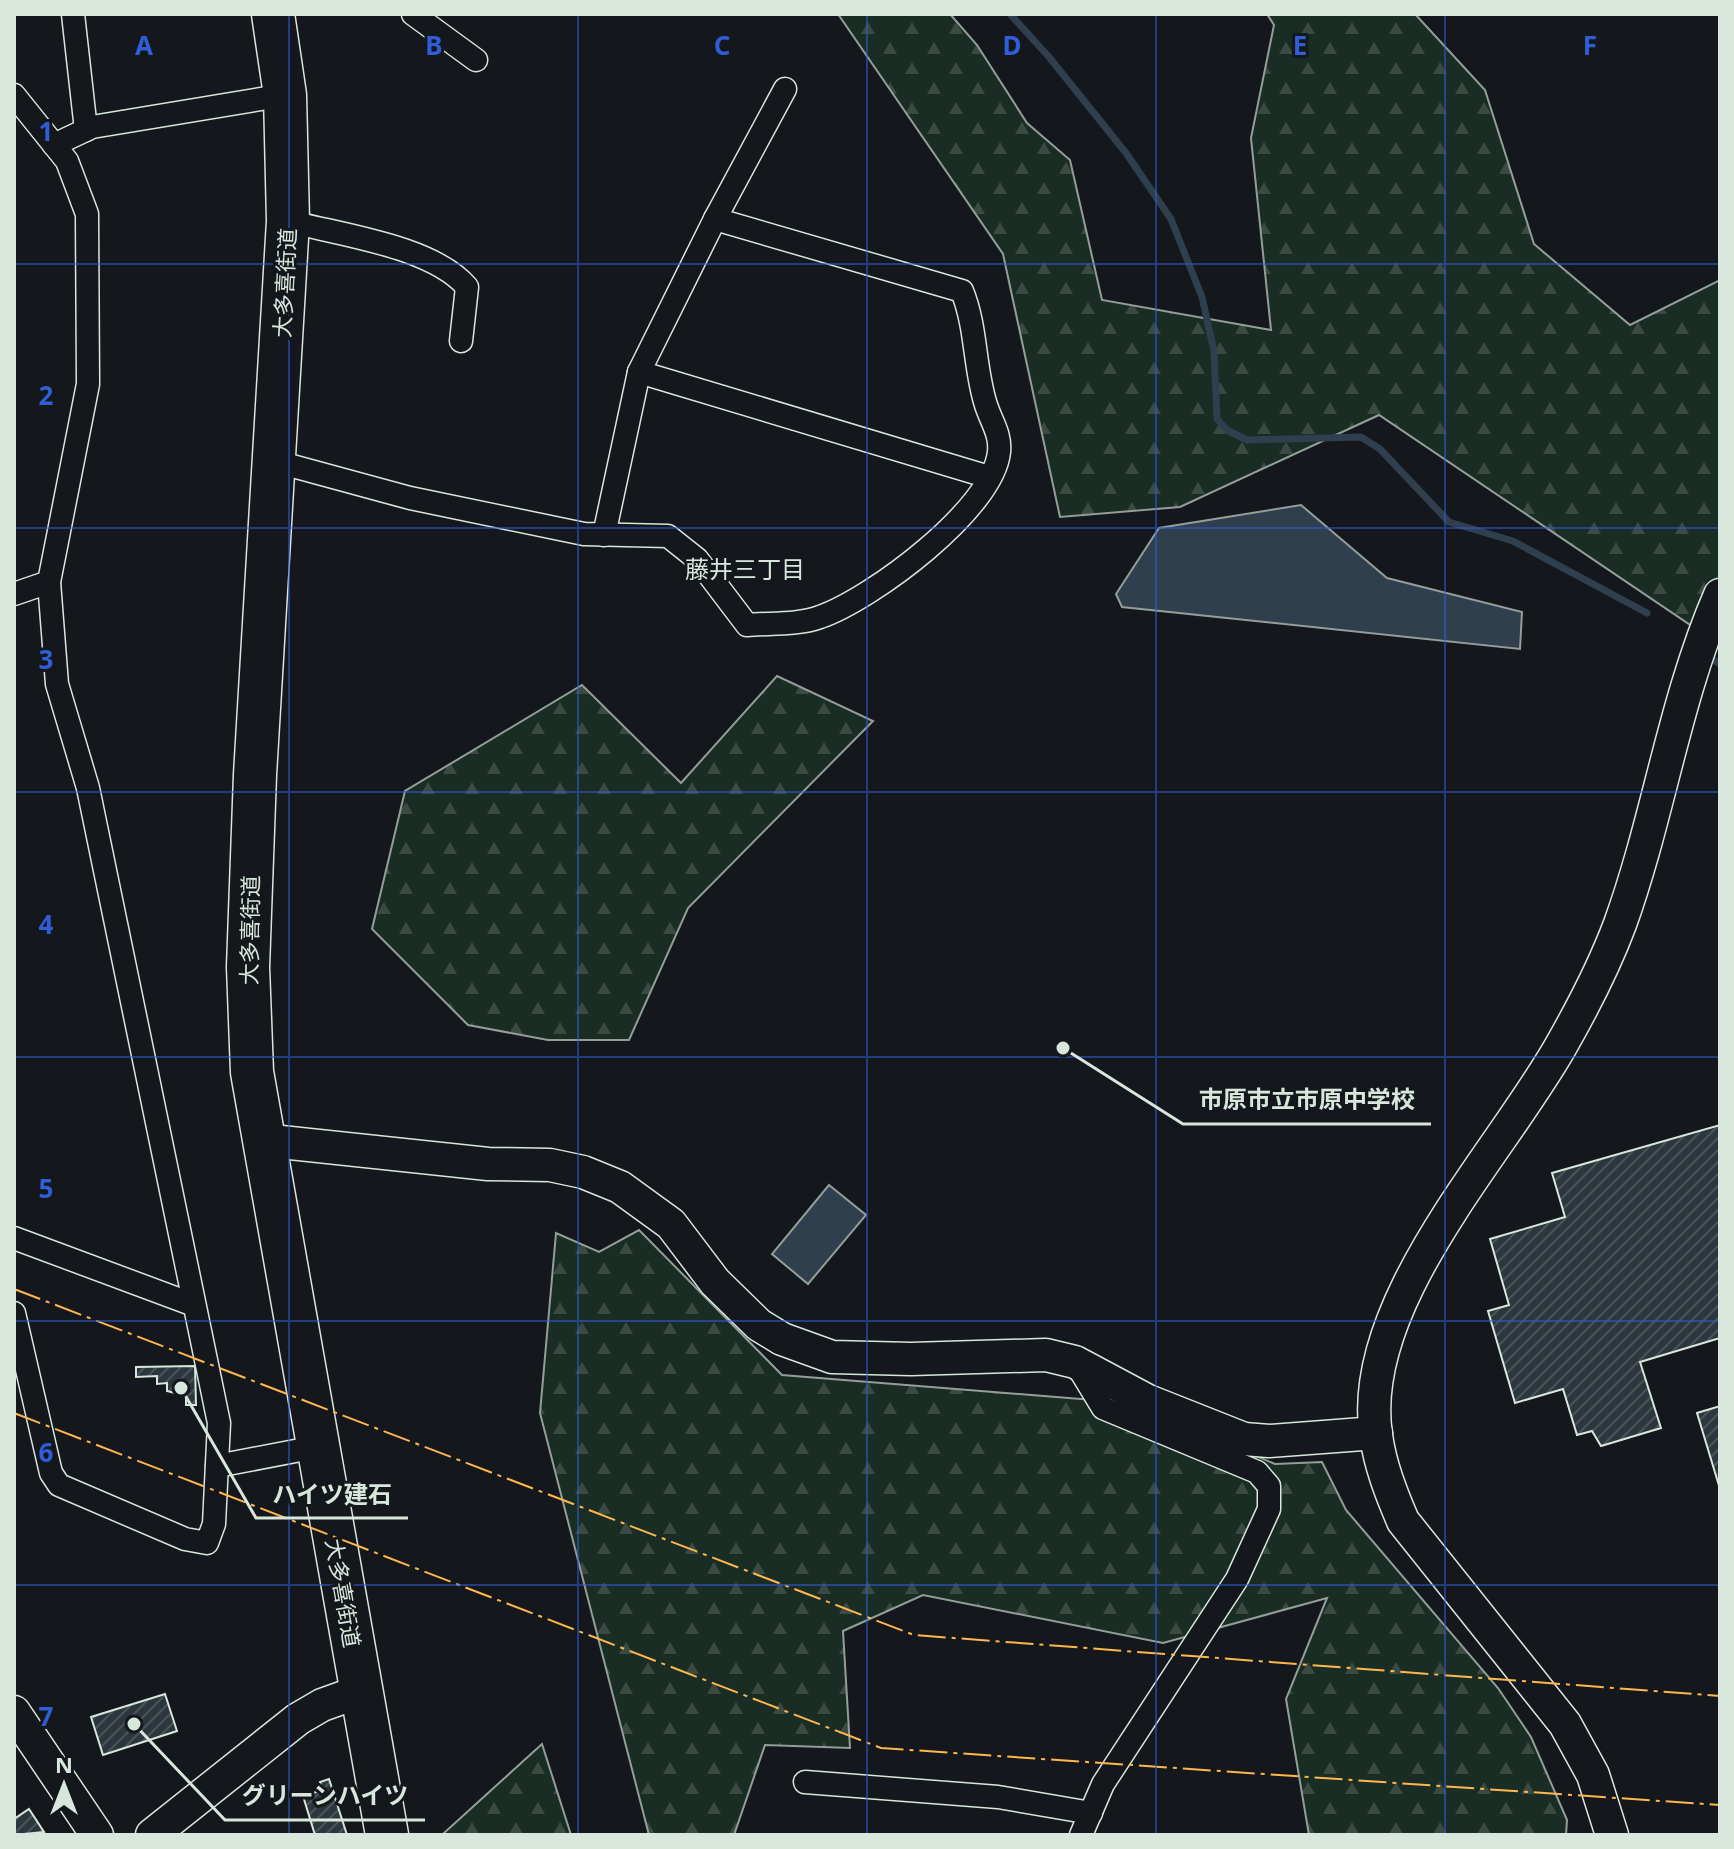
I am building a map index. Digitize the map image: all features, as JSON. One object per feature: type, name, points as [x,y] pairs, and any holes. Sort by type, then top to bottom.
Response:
[{"type":"highway","name":"大多喜街道","points":[[273,14],[285,95],[288,221],[255,775],[248,967],[252,1072],[387,1835]]},
{"type":"street","points":[[73,14],[86,130]]},
{"type":"street","points":[[413,14],[476,60]]},
{"type":"street","points":[[604,535],[639,372],[715,219],[785,89]]},
{"type":"street","points":[[14,95],[67,161],[87,214],[88,384],[49,582],[57,684],[88,788],[219,1423],[214,1524],[207,1543],[185,1539],[59,1485],[51,1473],[14,1313]]},
{"type":"street","points":[[54,145],[86,130],[285,95]]},
{"type":"street","points":[[274,461],[410,498],[584,534],[668,536],[697,559],[747,625],[817,619],[859,601],[963,518],[980,498],[999,453],[998,431],[985,404],[972,315],[962,291],[715,219]]},
{"type":"street","points":[[288,221],[414,254],[455,274],[467,287],[461,341]]},
{"type":"street","points":[[639,372],[989,477]]},
{"type":"street","points":[[14,594],[49,582]]},
{"type":"street","points":[[1612,1835],[1593,1775],[1565,1724],[1403,1521],[1387,1483],[1376,1433],[1376,1389],[1386,1339],[1402,1297],[1433,1242],[1562,1044],[1619,925],[1695,656],[1720,595]]},
{"type":"street","points":[[262,1140],[488,1164],[550,1165],[583,1172],[620,1187],[671,1224],[715,1282],[759,1325],[782,1339],[832,1357],[911,1359],[1046,1355],[1075,1362],[1148,1401],[1244,1439],[1269,1441],[1376,1433]]},
{"type":"street","points":[[14,1238],[194,1305]]},
{"type":"street","points":[[1075,1362],[1103,1408],[1257,1472],[1269,1486],[1269,1509],[1237,1579],[1103,1784],[1081,1835]]},
{"type":"street","points":[[217,1466],[316,1447]]},
{"type":"street","points":[[152,1835],[298,1719],[322,1705],[361,1691]]},
{"type":"street","points":[[14,1712],[97,1835]]},
{"type":"street","points":[[805,1782],[998,1797],[1091,1813]]},
{"type":"green space","points":[[838,14],[950,14],[977,45],[1027,123],[1070,160],[1102,300],[1271,330],[1251,138],[1274,25],[1267,14],[1415,14],[1485,90],[1534,244],[1630,325],[1720,280],[1720,645],[1379,415],[1180,507],[1060,517],[1003,254]]},
{"type":"green space","points":[[777,676],[873,721],[688,908],[629,1040],[548,1040],[468,1025],[372,929],[405,791],[582,685],[681,783]]},
{"type":"green space","points":[[639,1230],[782,1375],[1130,1403],[1275,1464],[1322,1462],[1346,1510],[1498,1688],[1531,1737],[1567,1820],[1566,1835],[1309,1835],[1286,1699],[1327,1598],[1163,1643],[923,1595],[843,1631],[850,1748],[765,1745],[734,1835],[649,1835],[540,1413],[556,1233],[599,1252]]},
{"type":"green space","points":[[542,1744],[571,1835],[444,1833]]},
{"type":"water","points":[[1301,505],[1387,578],[1522,612],[1520,649],[1122,607],[1116,594],[1159,528]]},
{"type":"water","points":[[829,1185],[866,1215],[808,1284],[772,1254]]},
{"type":"building","points":[[1720,1125],[1720,1338],[1640,1362],[1661,1428],[1601,1446],[1592,1431],[1577,1435],[1563,1389],[1515,1403],[1488,1311],[1509,1305],[1490,1239],[1565,1217],[1552,1173]]},
{"type":"building","points":[[195,1366],[196,1405],[186,1405],[186,1396],[167,1391],[167,1383],[157,1384],[157,1376],[136,1377],[136,1367]]},
{"type":"building","points":[[1720,1406],[1720,1489],[1697,1413]]},
{"type":"building","points":[[165,1694],[177,1731],[103,1755],[91,1717]]},
{"type":"building","points":[[329,1779],[347,1835],[315,1835],[303,1796],[323,1790],[320,1782]]},
{"type":"building","points":[[29,1809],[44,1832],[14,1835],[14,1819]]},
{"type":"waterway","points":[[1010,14],[1126,153],[1171,219],[1202,297],[1214,351],[1217,419],[1227,430],[1247,440],[1361,437],[1380,449],[1449,522],[1513,541],[1647,613]]},
{"type":"waterway","points":[[1712,659],[1720,664]]},
{"type":"power","points":[[14,1289],[914,1635],[1720,1696]]},
{"type":"power","points":[[14,1413],[881,1748],[1720,1805]]},
{"type":"place","name":"市原市立市原中学校","points":[[1063,1048]]},
{"type":"place","name":"ハイツ建石","points":[[181,1388]]},
{"type":"place","name":"グリーンハイツ","points":[[134,1724]]},
{"type":"district","name":"藤井三丁目","points":[[745,570]]}]
